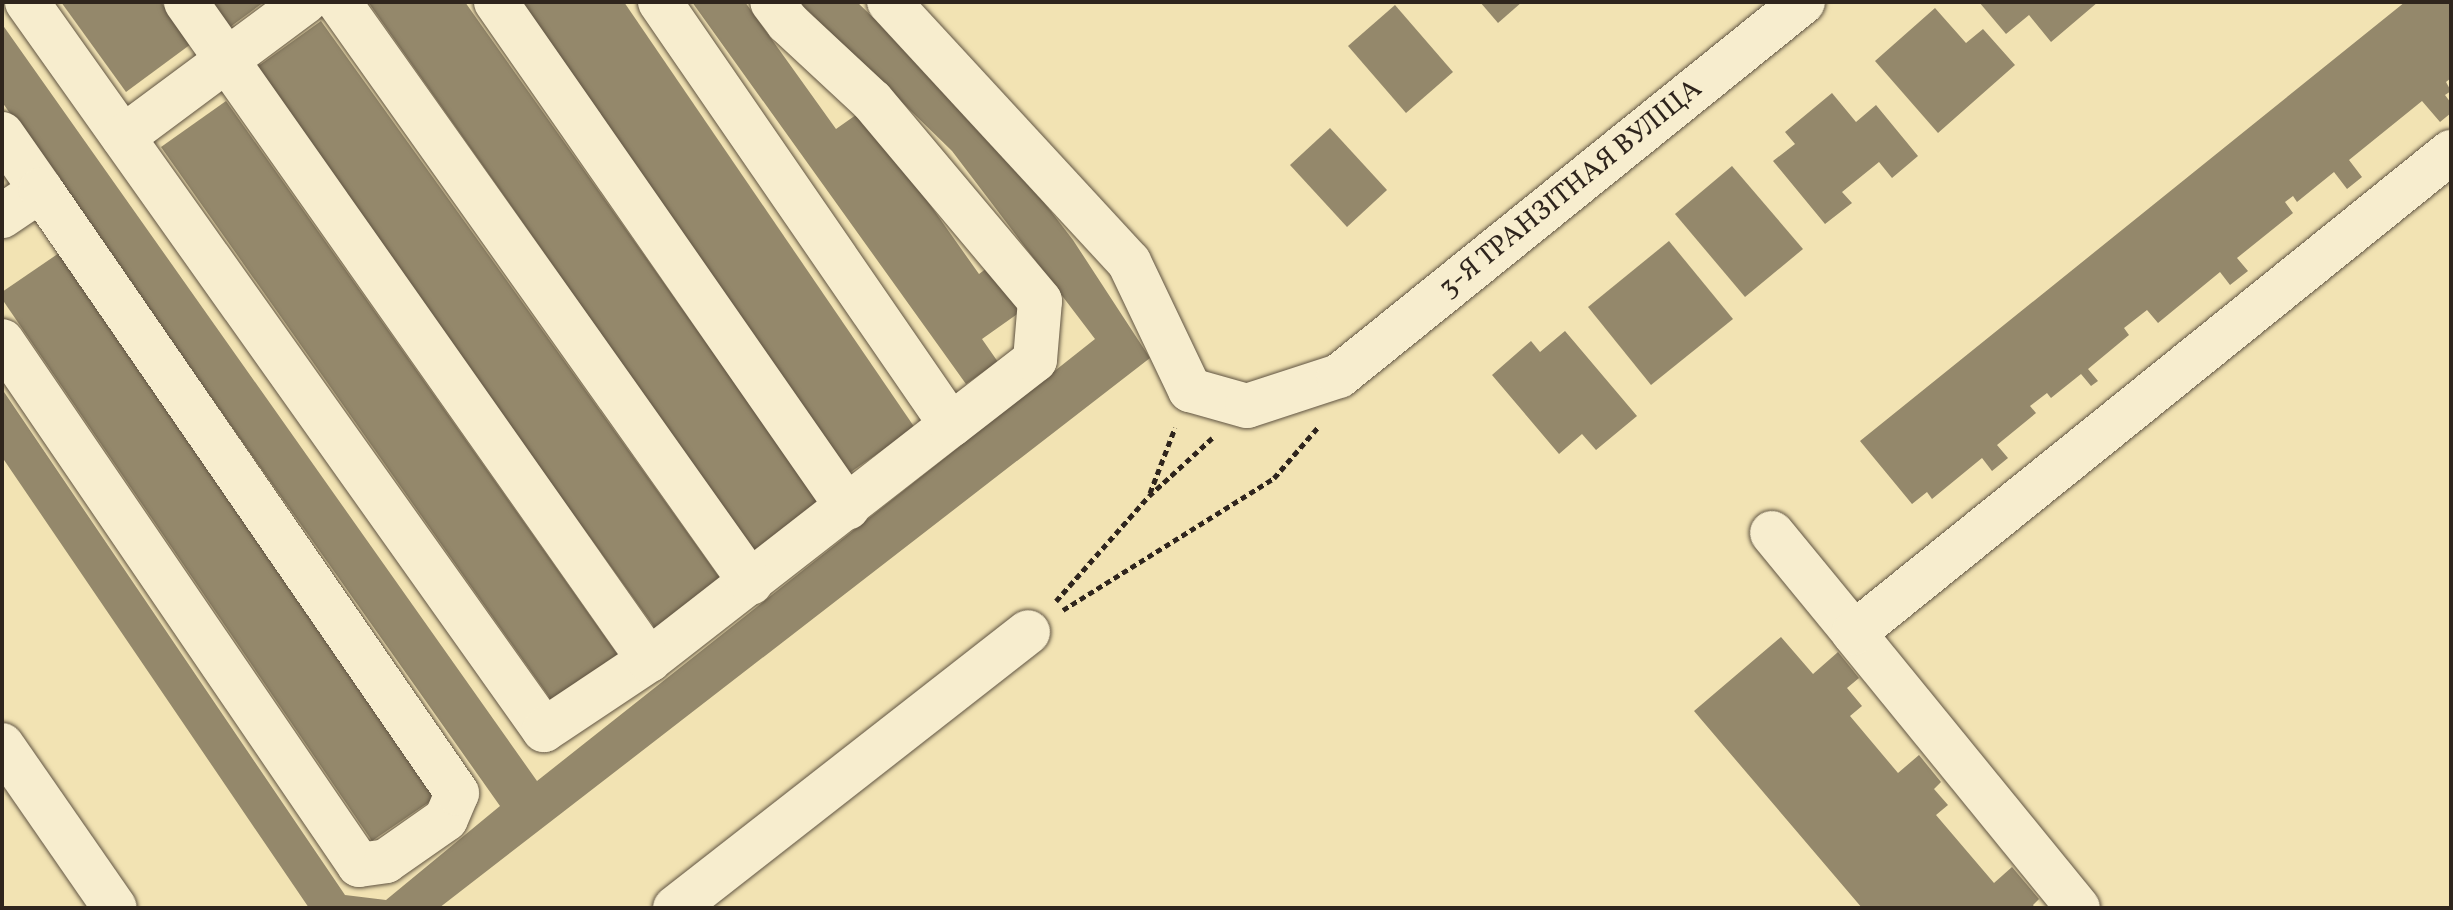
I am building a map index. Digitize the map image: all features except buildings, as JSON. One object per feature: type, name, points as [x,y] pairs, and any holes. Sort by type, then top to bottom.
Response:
[{"type":"street","points":[[27,2],[544,730],[649,660],[1035,360],[1040,301],[872,101],[788,23],[772,2]]},
{"type":"street","points":[[186,2],[649,660]]},
{"type":"street","points":[[123,137],[305,2]]},
{"type":"street","points":[[339,2],[751,583]]},
{"type":"street","points":[[496,2],[848,508]]},
{"type":"street","points":[[660,2],[951,425]]},
{"type":"street","points":[[889,2],[1129,262],[1190,390],[1247,406],[1339,376]]},
{"type":"street","name":"3-Я ТРАНЗІТНАЯ ВУЛІЦА","points":[[1339,376],[1803,2]]},
{"type":"street","points":[[2,134],[457,793],[446,819],[386,861],[359,865],[2,341]]},
{"type":"street","points":[[1854,633],[2451,152]]},
{"type":"street","points":[[2,216],[41,190]]},
{"type":"street","points":[[1772,533],[2078,908]]},
{"type":"street","points":[[696,902],[1028,632]]},
{"type":"street","points":[[2,745],[115,908]]},
{"type":"path","points":[[1028,632],[1274,478],[1316,433],[1339,376]]},
{"type":"path","points":[[1149,496],[1190,390]]},
{"type":"path","points":[[1028,632],[1149,496],[1247,406]]}]
